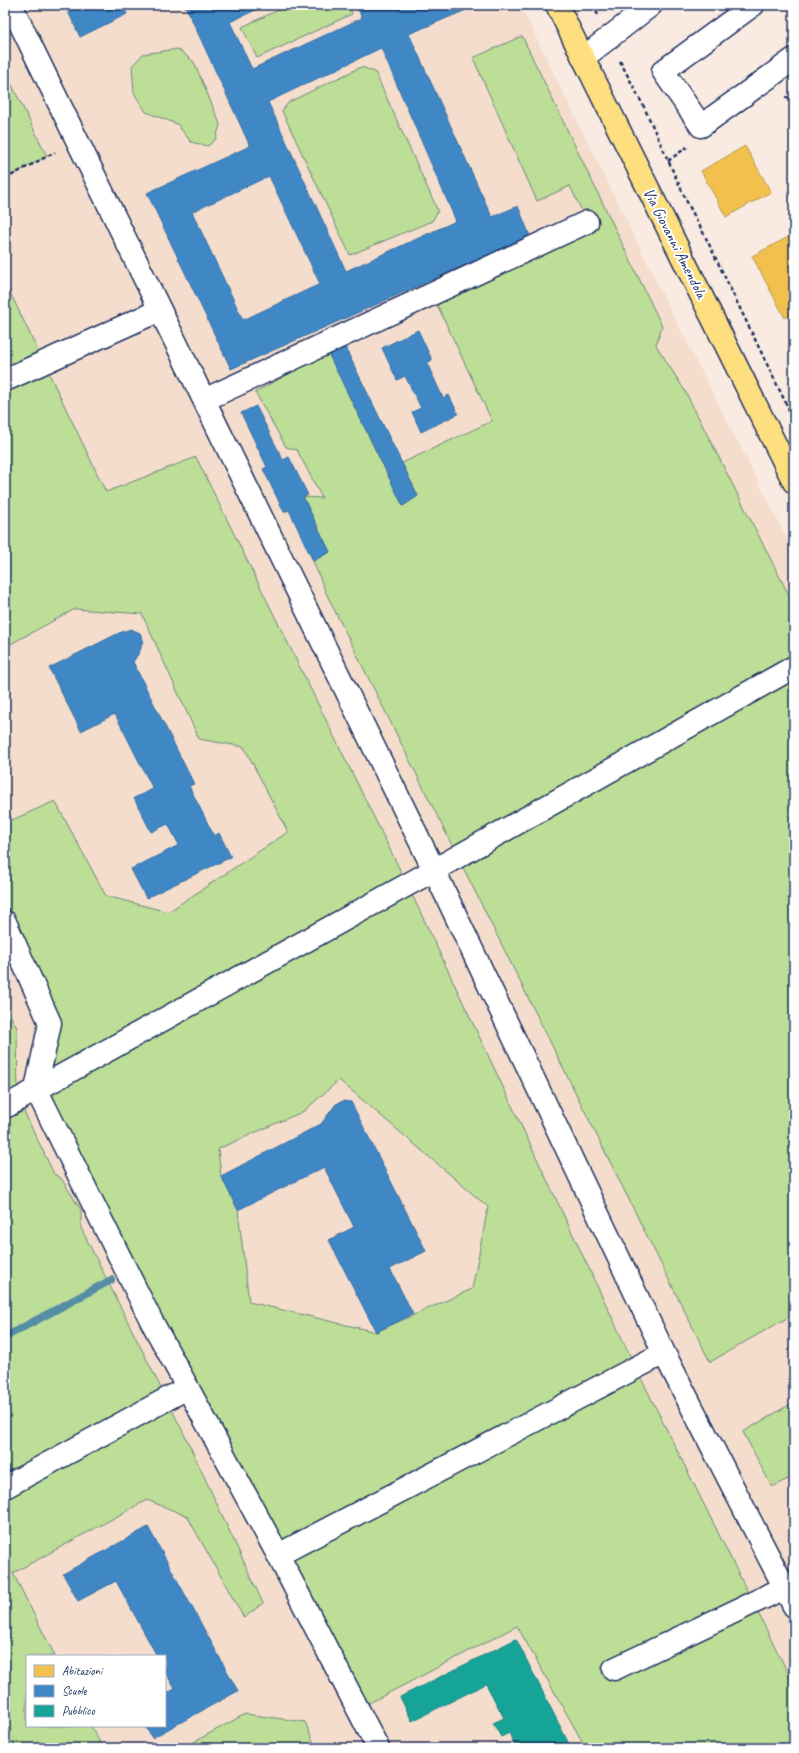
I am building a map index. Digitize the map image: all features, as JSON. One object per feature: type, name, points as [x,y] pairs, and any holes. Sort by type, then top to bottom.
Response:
[{"type":"main road","name":"Via Giovanni Amendola","points":[[557,5],[794,482]]},
{"type":"street","points":[[11,5],[434,870],[664,1353],[789,1597],[614,1669]]},
{"type":"street","points":[[583,58],[651,5]]},
{"type":"street","points":[[754,5],[663,71],[701,126],[794,59]]},
{"type":"street","points":[[204,400],[587,222]]},
{"type":"street","points":[[5,380],[160,310]]},
{"type":"street","points":[[5,1107],[434,870],[794,667]]},
{"type":"street","points":[[5,922],[50,1023],[36,1089],[151,1320],[278,1555],[378,1748]]},
{"type":"street","points":[[278,1555],[664,1353]]},
{"type":"street","points":[[5,1487],[187,1388]]},
{"type":"path","points":[[593,5],[608,38],[644,107],[686,200],[706,238],[794,420]]},
{"type":"path","points":[[5,179],[77,140]]},
{"type":"shaded area","points":[[5,5],[520,5],[678,325],[794,552],[794,1748],[5,1748]]},
{"type":"green space","points":[[289,5],[348,5],[352,14],[257,58],[242,27]]},
{"type":"green space","points":[[522,36],[662,326],[656,345],[685,391],[794,605],[794,1314],[710,1362],[326,593],[313,561],[330,552],[303,497],[322,498],[297,450],[286,447],[255,392],[328,353],[403,506],[418,496],[402,463],[492,421],[432,294],[587,222],[570,186],[537,201],[473,58]]},
{"type":"green space","points":[[178,49],[194,62],[220,124],[216,139],[208,146],[191,142],[177,124],[146,112],[134,93],[132,66],[143,54]]},
{"type":"green space","points":[[361,67],[375,72],[438,211],[432,221],[350,255],[282,111],[289,102]]},
{"type":"green space","points":[[5,71],[47,156],[5,179]]},
{"type":"green space","points":[[5,282],[106,492],[196,457],[407,884],[636,1368],[794,1685],[794,1748],[586,1748],[517,1626],[358,1709],[36,1089],[50,1023],[5,922],[5,805],[12,820],[55,801],[106,896],[168,912],[288,832],[244,747],[199,739],[142,614],[75,609],[5,647],[5,480],[8,478],[5,473]],"holes":[[[339,1080],[488,1207],[472,1289],[376,1332],[249,1302],[238,1210],[221,1176],[218,1149],[304,1111]]]},
{"type":"green space","points":[[5,1005],[17,1028],[18,1099],[54,1174],[61,1178],[81,1210],[81,1228],[188,1442],[263,1603],[244,1618],[187,1516],[147,1500],[13,1573],[54,1655],[26,1655],[26,1727],[92,1727],[103,1748],[5,1748]]},
{"type":"green space","points":[[794,1402],[794,1476],[772,1487],[743,1432]]},
{"type":"green space","points":[[245,1714],[305,1722],[316,1748],[183,1748]]},
{"type":"building: Abitazioni","points":[[745,146],[771,192],[726,217],[701,171]]},
{"type":"building: Abitazioni","points":[[794,234],[794,313],[785,318],[752,256]]},
{"type":"building: Scuole","points":[[65,5],[123,5],[127,14],[80,37]]},
{"type":"building: Scuole","points":[[185,5],[266,5],[230,22],[252,69],[362,18],[356,5],[478,5],[409,34],[492,217],[518,206],[530,236],[231,369],[147,193],[250,146]],"holes":[[[381,48],[456,221],[346,271],[268,102]],[[269,176],[320,284],[243,320],[192,212]]]},
{"type":"building: Scuole","points":[[418,330],[432,360],[427,363],[443,398],[449,395],[458,414],[421,432],[412,412],[421,408],[405,376],[397,380],[382,348]]},
{"type":"building: Scuole","points":[[344,345],[418,496],[403,506],[328,353]]},
{"type":"building: Scuole","points":[[256,406],[283,460],[289,457],[308,495],[303,497],[330,552],[313,561],[289,510],[284,512],[263,469],[267,467],[241,413]]},
{"type":"building: Scuole","points":[[131,629],[140,633],[143,640],[140,651],[133,662],[194,784],[189,786],[214,836],[219,833],[231,857],[146,898],[131,869],[179,845],[168,824],[151,832],[134,798],[153,789],[115,714],[81,731],[49,668],[119,633]]},
{"type":"building: Scuole","points":[[343,1101],[351,1102],[426,1251],[390,1269],[413,1314],[376,1332],[329,1240],[354,1227],[324,1167],[238,1210],[221,1176],[321,1124],[336,1104]]},
{"type":"building: Scuole","points":[[148,1527],[238,1691],[152,1738],[146,1727],[166,1727],[166,1694],[175,1689],[166,1673],[166,1655],[156,1655],[116,1581],[78,1601],[63,1574]]},
{"type":"building: Pubblico","points":[[516,1639],[571,1748],[516,1748],[509,1733],[501,1737],[493,1723],[504,1718],[486,1684],[412,1721],[400,1697]]},
{"type":"waterway","points":[[5,1337],[111,1280]]}]
